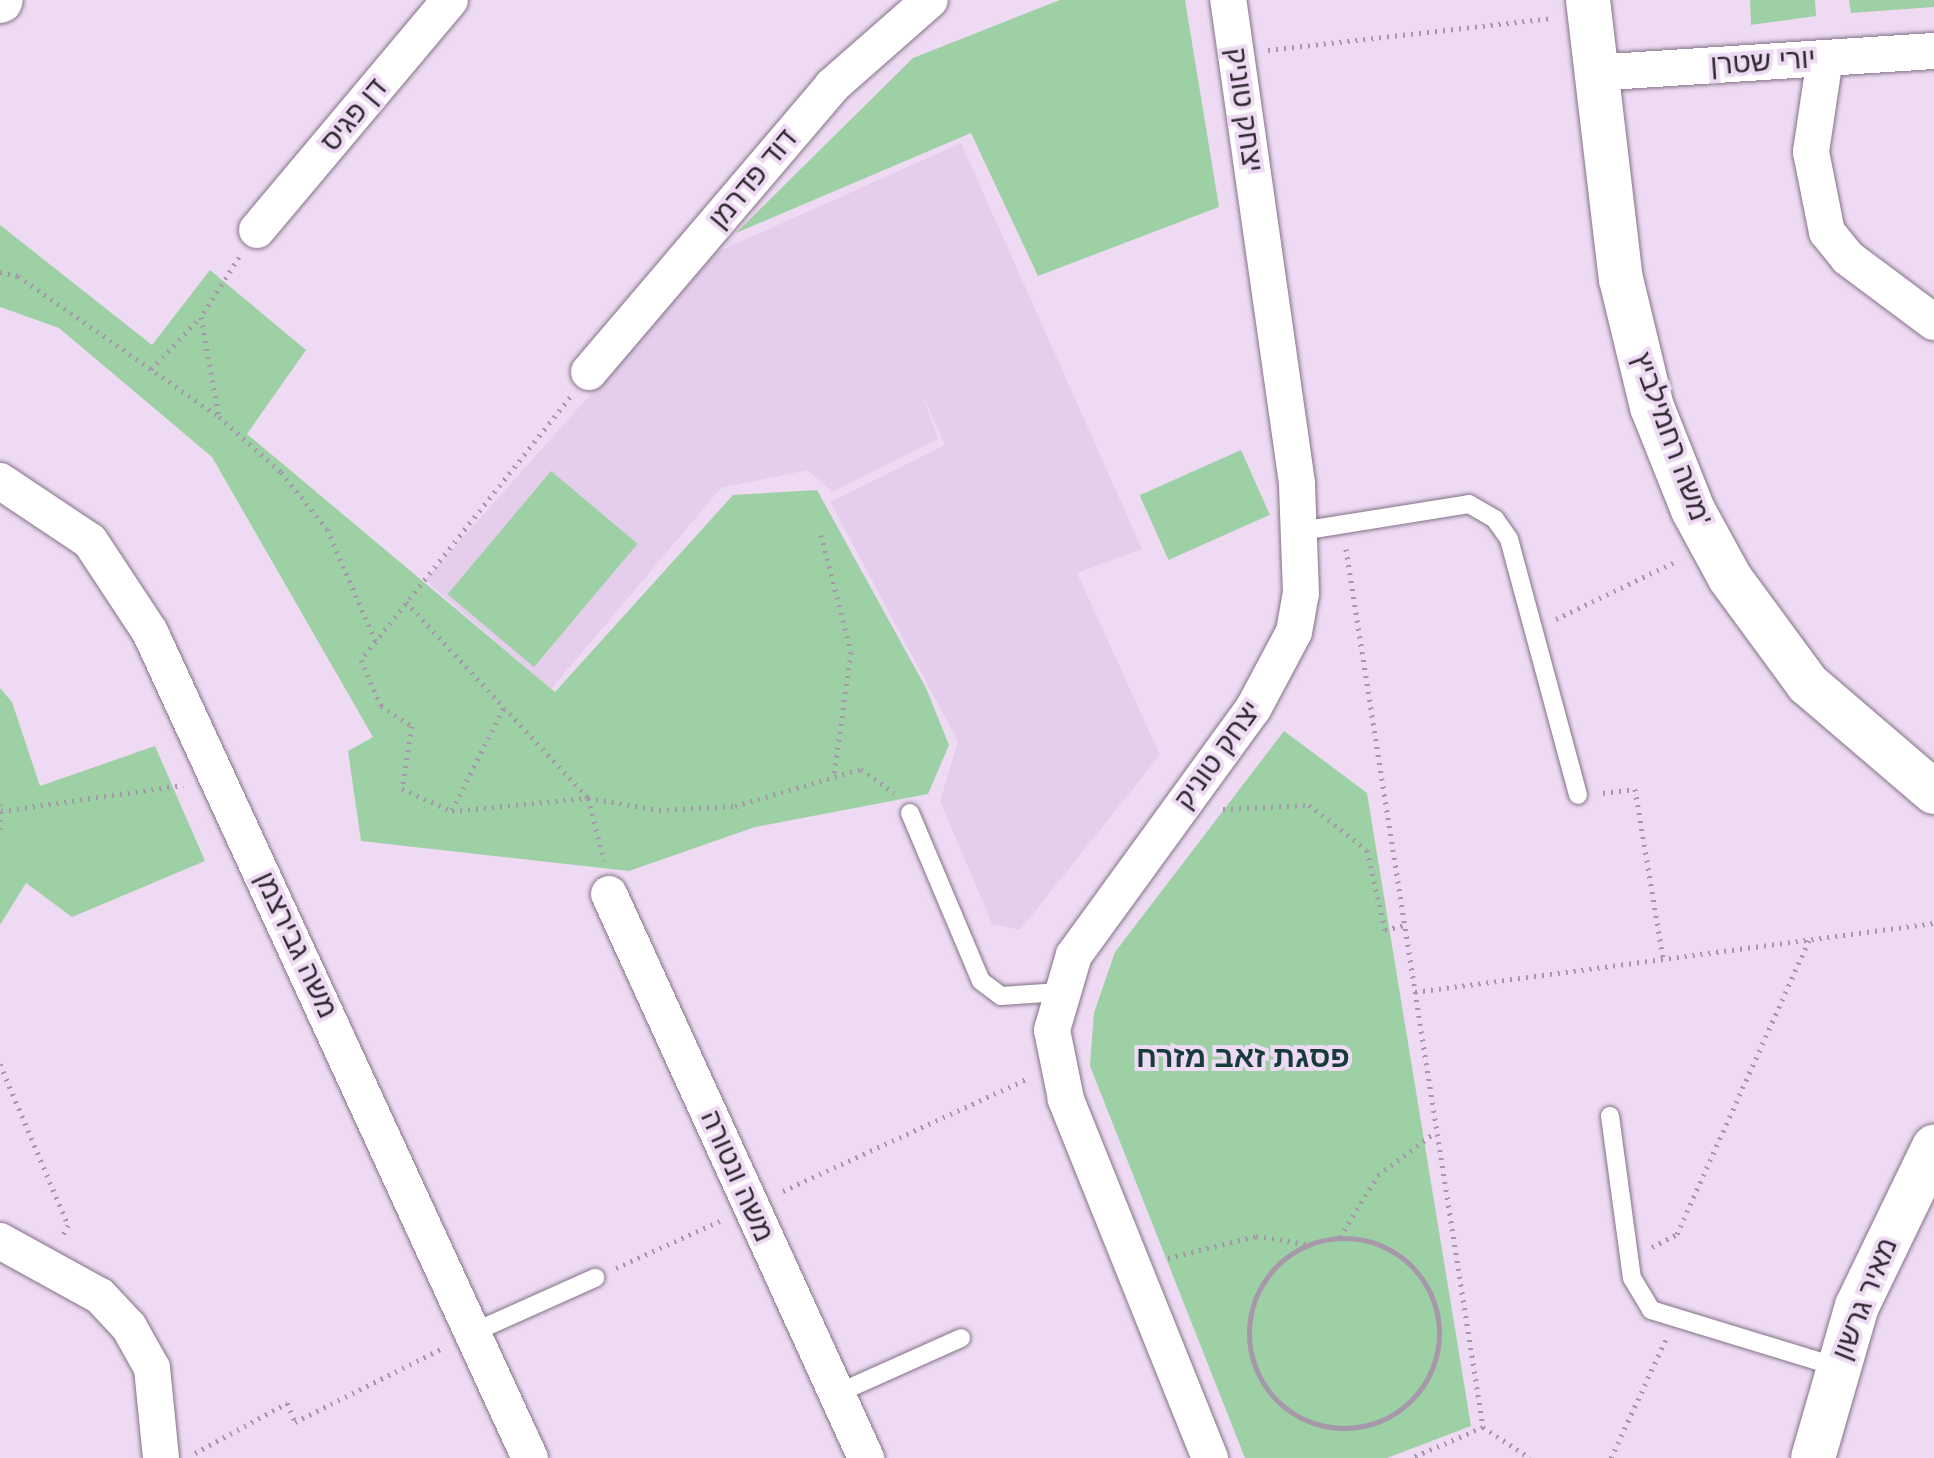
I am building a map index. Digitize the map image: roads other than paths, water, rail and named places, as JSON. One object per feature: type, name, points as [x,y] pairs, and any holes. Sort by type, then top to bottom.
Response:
[{"type":"street","name":"דן פגיס","points":[[257,230],[450,0]]},
{"type":"street","name":"דוד פדרמן","points":[[589,372],[832,86],[930,0]]},
{"type":"street","name":"יצחק טוניק","points":[[1210,1458],[1055,1066],[1060,992],[1074,955],[1253,709],[1294,632],[1301,531],[1228,0]]},
{"type":"street","name":"משה רחמילביץ'","points":[[1588,7],[1593,73],[1633,339],[1652,407],[1711,545],[1808,684],[1934,792]]},
{"type":"street","name":"יורי שטרן","points":[[1593,73],[1934,51]]},
{"type":"street","points":[[1825,58],[1811,152],[1827,232],[1848,258],[1934,322]]},
{"type":"street","name":"משה גבירצמן","points":[[0,481],[56,512],[120,578],[219,780],[530,1458]]},
{"type":"street","name":"משה ונטורה","points":[[609,894],[866,1458]]},
{"type":"street","name":"מאיר גרשון","points":[[1813,1458],[1857,1306],[1934,1147]]},
{"type":"street","points":[[0,1241],[100,1296],[129,1327],[152,1368],[161,1458]]},
{"type":"lane","points":[[1301,531],[1469,504],[1495,519],[1509,539],[1578,795]]},
{"type":"lane","points":[[910,813],[981,981],[1001,996],[1060,992]]},
{"type":"lane","points":[[1610,1116],[1629,1259],[1651,1310],[1838,1367]]},
{"type":"lane","points":[[474,1332],[595,1278]]},
{"type":"lane","points":[[836,1394],[961,1338]]},
{"type":"district","name":"פסגת זאב מזרח","points":[[1243,1057]]}]
